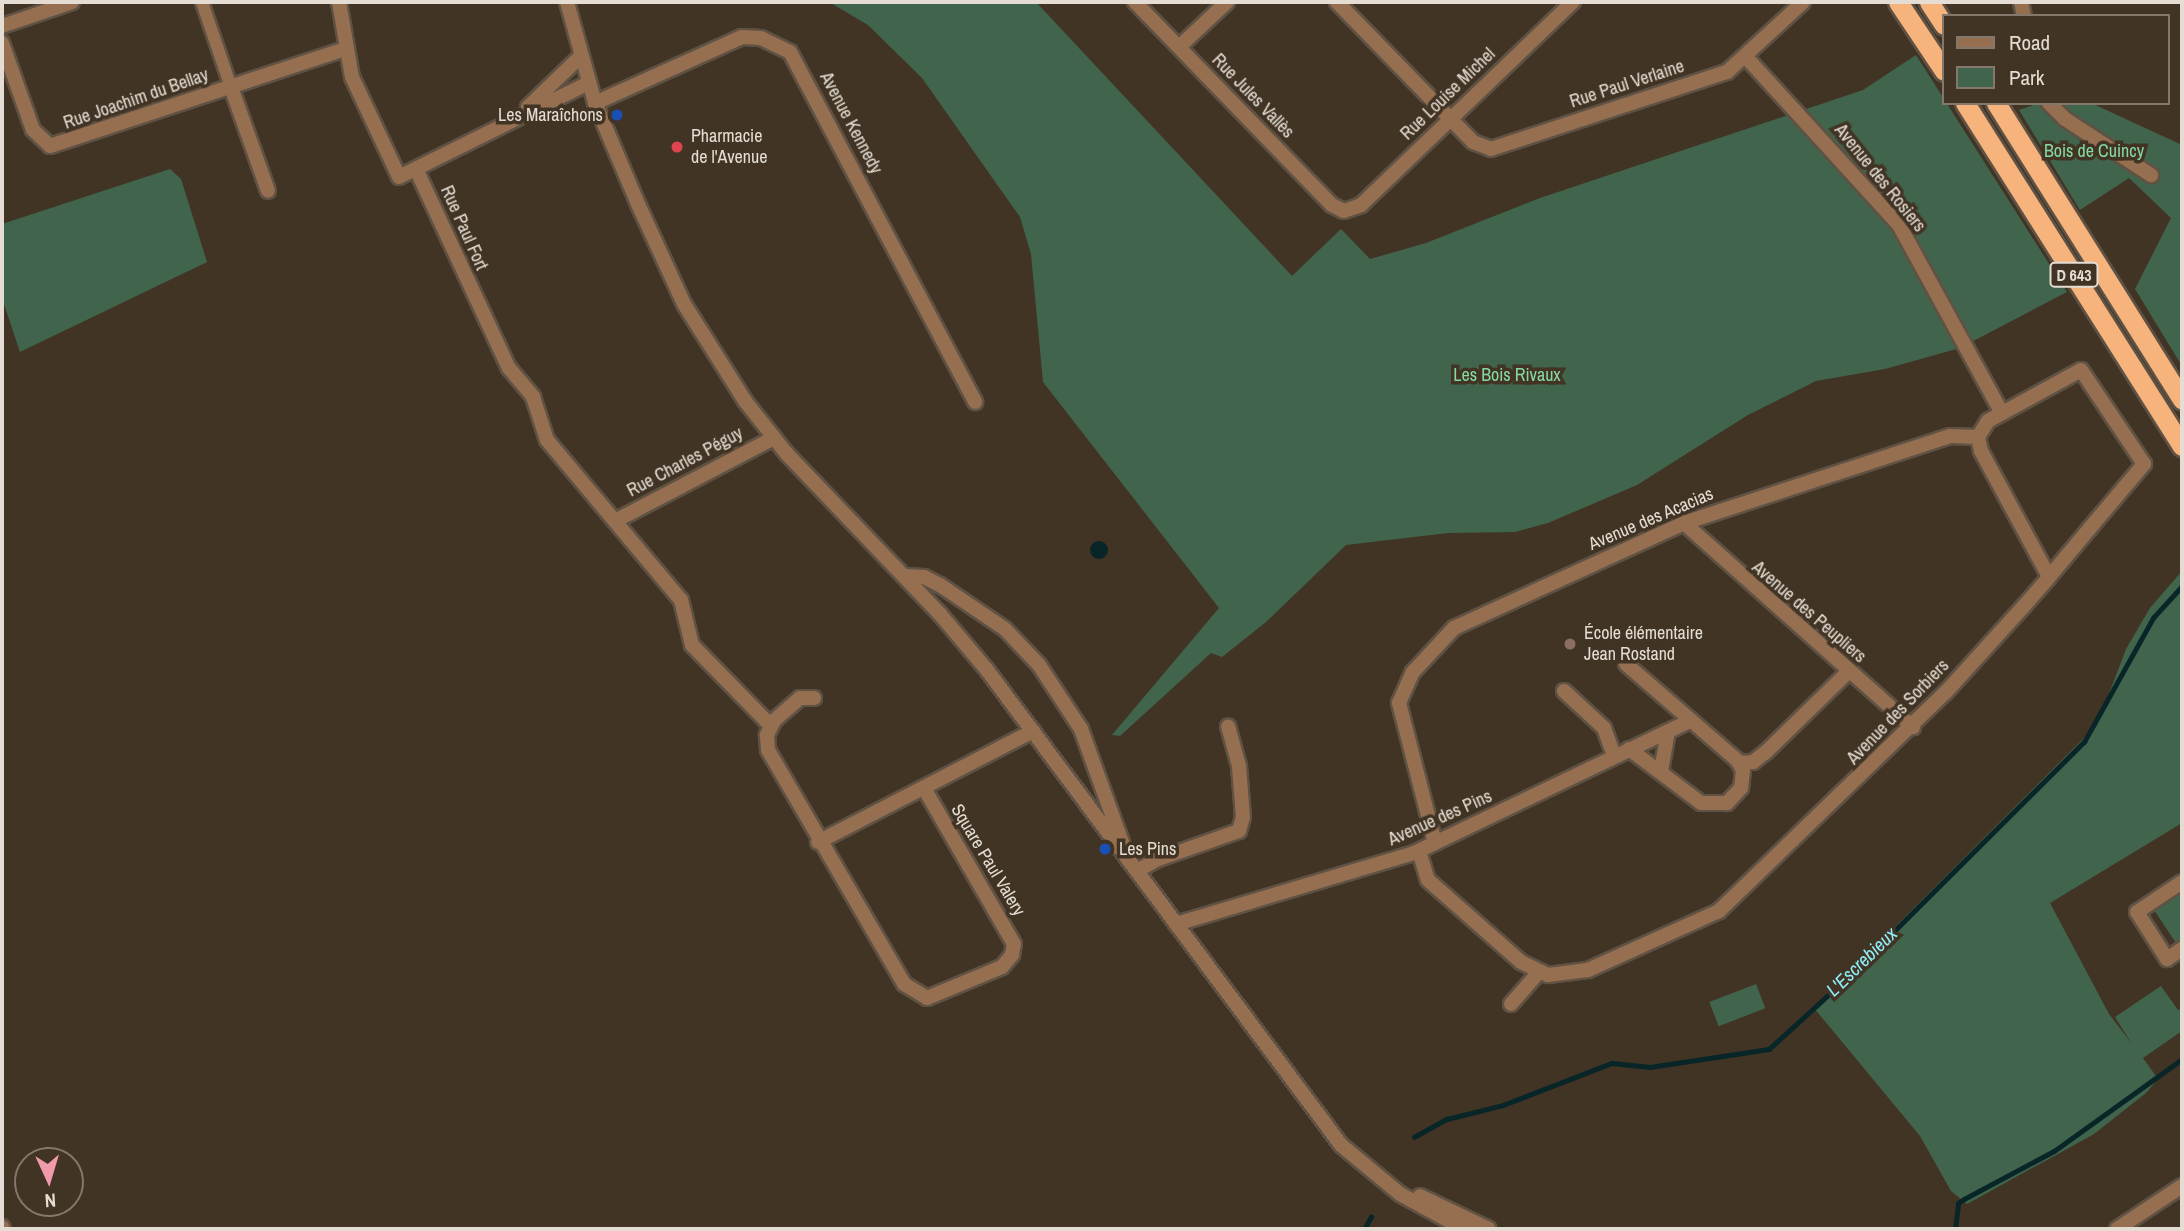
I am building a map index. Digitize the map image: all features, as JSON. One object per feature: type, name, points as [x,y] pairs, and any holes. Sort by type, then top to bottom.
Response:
[{"type":"highway","points":[[1898,2],[1942,68]]},
{"type":"highway","points":[[1929,2],[1942,21]]},
{"type":"highway","name":"D 643","points":[[1966,105],[2182,446]]},
{"type":"highway","name":"D 643","points":[[1997,105],[2182,399]]},
{"type":"street","points":[[2,26],[72,2]]},
{"type":"street","points":[[202,2],[268,191]]},
{"type":"street","points":[[339,2],[345,49],[359,94],[399,177],[588,83]]},
{"type":"street","points":[[567,2],[580,57],[595,103],[684,304],[717,361],[774,438],[963,641],[1341,1145],[1386,1183],[1464,1229]]},
{"type":"street","name":"Rue Jules Vallès","points":[[1135,2],[1332,205],[1348,211]]},
{"type":"street","points":[[1179,47],[1227,2]]},
{"type":"street","name":"Rue Louise Michel","points":[[1348,211],[1361,205],[1573,2]]},
{"type":"street","name":"Rue Paul Verlaine","points":[[1340,3],[1476,145],[1496,148],[1727,72],[1803,2]]},
{"type":"street","name":"Avenue Kennedy","points":[[595,103],[742,37],[761,38],[790,52],[975,402]]},
{"type":"street","name":"Rue Joachim du Bellay","points":[[2,43],[33,130],[50,146],[345,49]]},
{"type":"street","points":[[518,117],[580,57]]},
{"type":"street","name":"Avenue des Rosiers","points":[[1746,57],[1899,225],[2003,413]]},
{"type":"street","points":[[2051,105],[2065,119],[2151,175]]},
{"type":"street","name":"Rue Paul Fort","points":[[416,169],[512,374],[533,397],[547,440],[615,521]]},
{"type":"street","name":"Avenue des Sorbiers","points":[[1539,972],[1557,977],[1579,973],[1710,916],[1913,727],[2049,577],[2144,464],[2081,370],[2003,413]]},
{"type":"street","points":[[2003,413],[1983,426],[1978,437],[1981,451],[2049,577]]},
{"type":"street","name":"Avenue des Acacias","points":[[1435,842],[1399,709],[1403,688],[1413,672],[1454,628],[1684,523],[1950,436],[1978,437]]},
{"type":"street","name":"Rue Charles Péguy","points":[[615,521],[774,438]]},
{"type":"street","points":[[615,521],[684,604],[692,645],[770,725],[797,700],[814,698]]},
{"type":"street","name":"Avenue des Peupliers","points":[[1684,523],[1848,672],[1913,727]]},
{"type":"street","points":[[905,576],[924,577],[940,584],[1005,629],[1040,665],[1081,729],[1127,857]]},
{"type":"street","points":[[1626,664],[1740,763],[1744,775],[1738,795],[1714,806],[1694,800],[1661,771],[1629,749]]},
{"type":"street","points":[[1740,763],[1752,762],[1766,752],[1848,672]]},
{"type":"street","points":[[1564,691],[1600,722],[1614,756]]},
{"type":"street","points":[[1661,771],[1668,732],[1692,720]]},
{"type":"street","name":"Square Paul Valery","points":[[770,725],[768,750],[818,842],[912,992],[938,996],[1002,967],[1012,955],[1012,938],[924,788]]},
{"type":"street","points":[[1138,871],[1156,860],[1239,831],[1242,794],[1228,726]]},
{"type":"street","points":[[818,842],[1033,731]]},
{"type":"street","name":"Avenue des Pins","points":[[1176,924],[1419,851],[1668,732]]},
{"type":"street","points":[[1419,851],[1428,880],[1539,972],[1511,1003]]},
{"type":"street","points":[[2182,882],[2137,912],[2167,959],[2182,949]]},
{"type":"street","points":[[1386,1183],[1489,1229]]},
{"type":"street","points":[[2118,1229],[2182,1186]]},
{"type":"green space","name":"Les Bois Rivaux","points":[[829,2],[1036,2],[1292,276],[1341,229],[1370,259],[1426,243],[1540,198],[1863,90],[1916,55],[1942,96],[1942,105],[1948,105],[2067,292],[1960,348],[1885,369],[1816,381],[1748,415],[1637,485],[1548,523],[1515,532],[1448,533],[1346,545],[1266,622],[1222,657],[1211,653],[1120,736],[1112,735],[1219,608],[1043,382],[1031,254],[1020,217],[922,78],[868,25]]},
{"type":"green space","name":"Bois de Cuincy","points":[[2033,105],[2095,105],[2182,145],[2182,366],[2135,289],[2171,218],[2129,178],[2080,210],[2019,110]]},
{"type":"green space","points":[[170,169],[181,179],[207,262],[20,352],[2,298],[2,224]]},
{"type":"green space","points":[[2182,571],[2182,823],[2050,903],[2109,1014],[2132,1044],[2115,1017],[2161,986],[2178,1010],[2182,1008],[2182,1031],[2143,1058],[2158,1079],[2146,1093],[2094,1134],[1967,1204],[1951,1191],[1920,1136],[1814,1008],[2097,725],[2126,649],[2150,608]]},
{"type":"green space","points":[[2182,887],[2182,944],[2178,946],[2152,907]]},
{"type":"green space","points":[[1756,984],[1765,1008],[1719,1026],[1709,1002]]},
{"type":"water","points":[[1099,541],[1107,546],[1108,550],[1103,558],[1099,559],[1091,554],[1090,550],[1095,542]]},
{"type":"waterway","name":"L'Escrebieux","points":[[1414,1137],[1447,1119],[1503,1105],[1612,1063],[1650,1067],[1769,1049],[1851,974],[2084,742],[2153,618],[2182,586]]},
{"type":"waterway","name":"L'Escrebieux","points":[[1955,1229],[1958,1203],[2054,1151],[2182,1059]]},
{"type":"waterway","name":"L'Escrebieux","points":[[1364,1229],[1371,1217]]},
{"type":"place","name":"Les Maraîchons","points":[[617,115]]},
{"type":"place","name":"Pharmacie de l'Avenue","points":[[677,147]]},
{"type":"place","name":"École élémentaire Jean Rostand","points":[[1570,644]]},
{"type":"place","name":"Les Pins","points":[[1105,849]]}]
